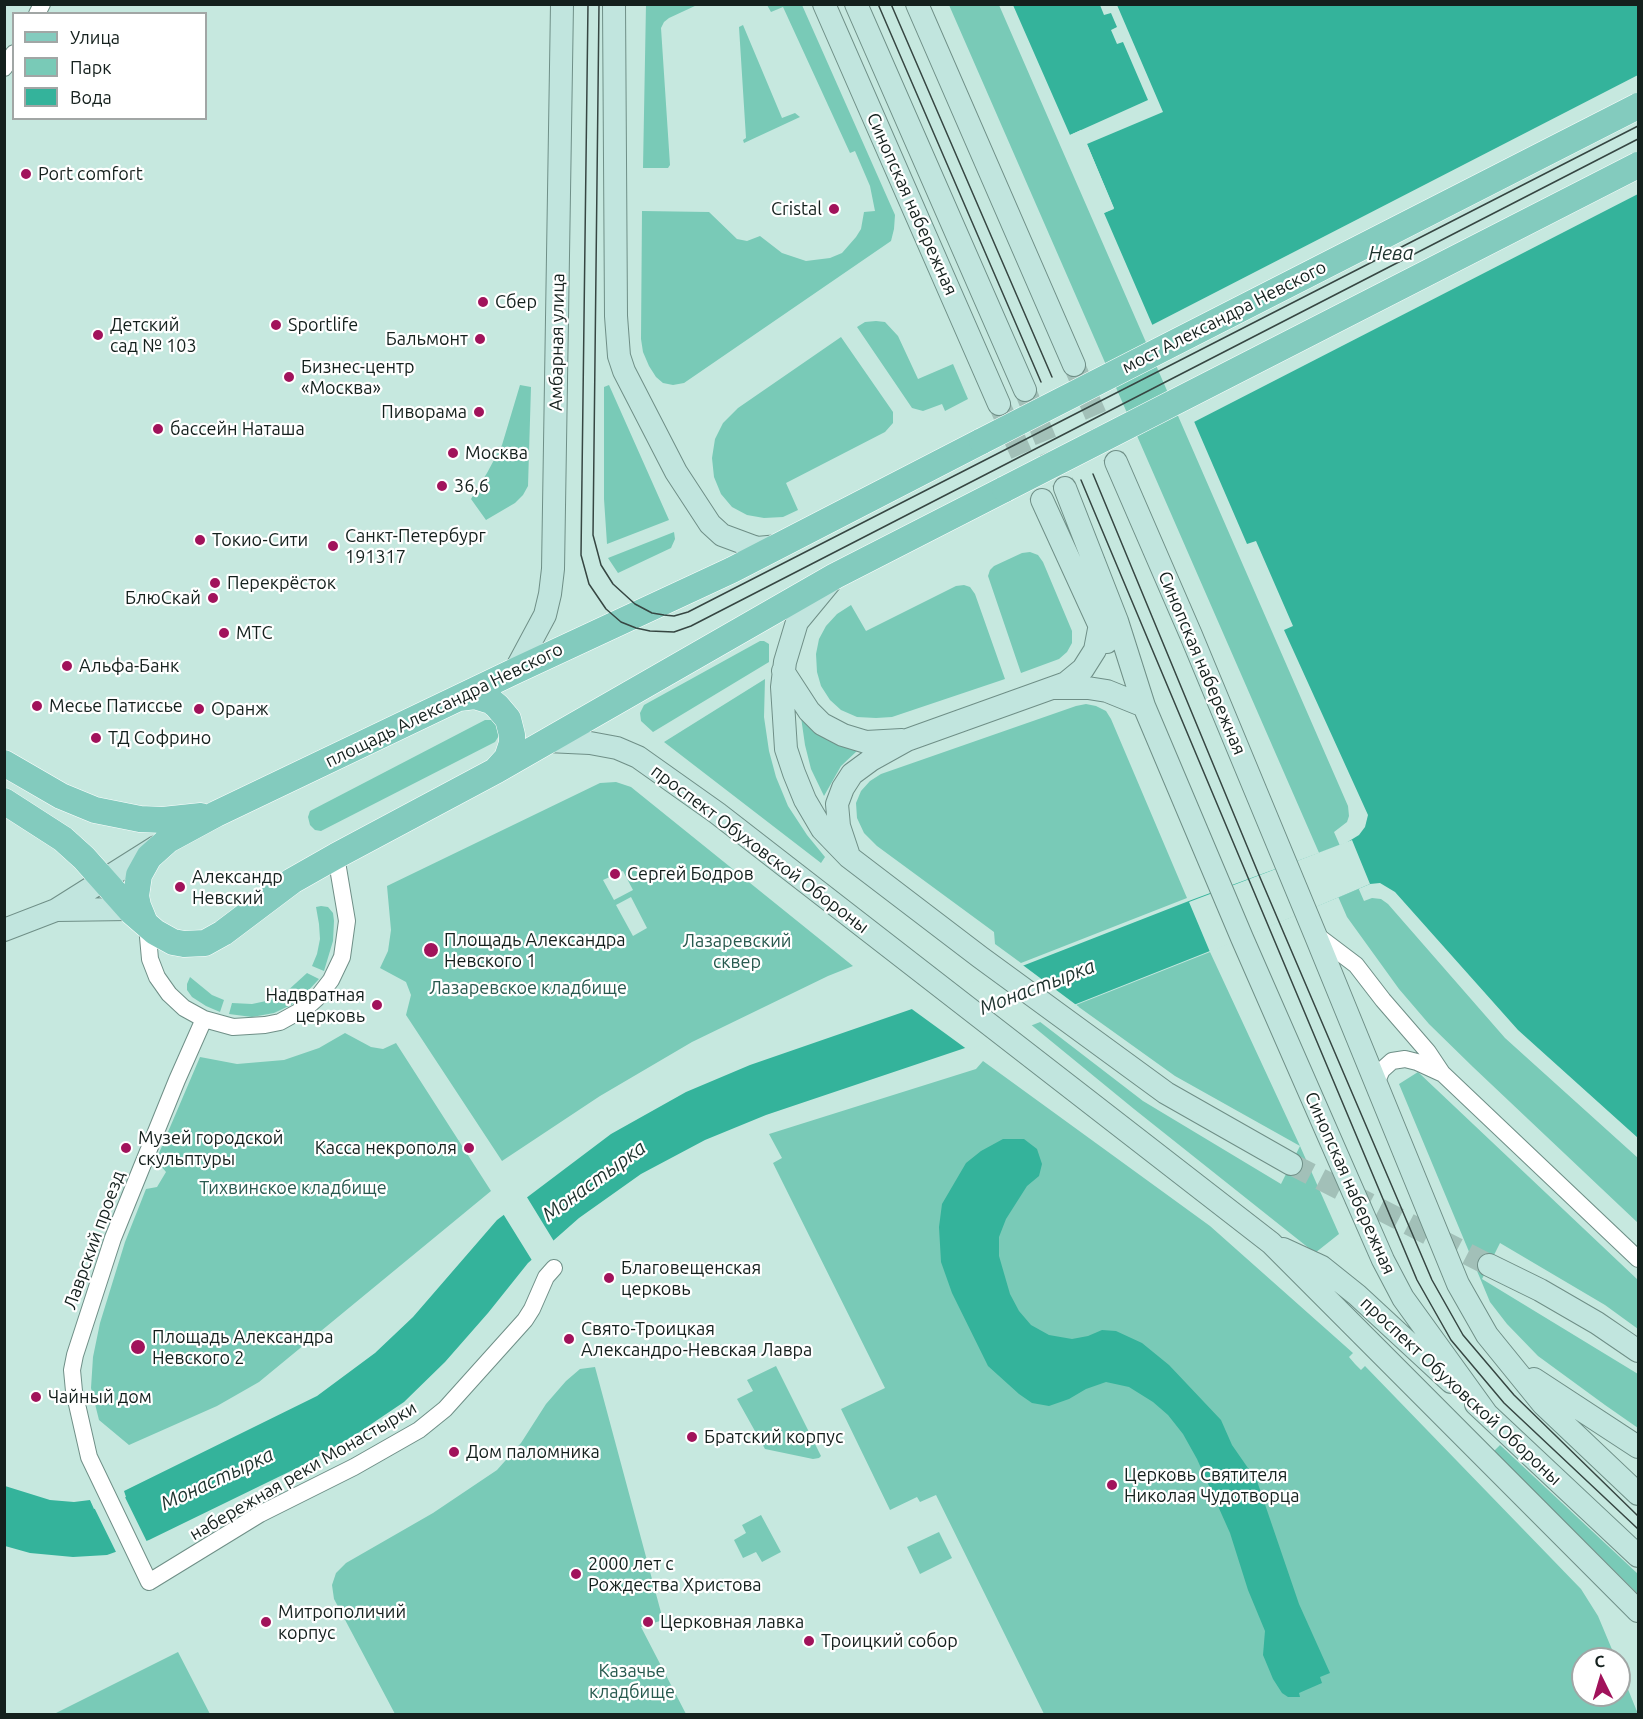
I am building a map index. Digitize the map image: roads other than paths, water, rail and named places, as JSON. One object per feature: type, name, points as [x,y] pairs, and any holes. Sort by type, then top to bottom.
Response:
[{"type":"main road","name":"Амбарная улица","points":[[514,671],[545,615],[553,569],[562,4]]},
{"type":"main road","points":[[614,4],[616,316],[619,356],[624,371],[676,472],[710,524],[722,535],[757,548],[779,546]]},
{"type":"main road","name":"Синопская набережная","points":[[824,4],[999,404]]},
{"type":"main road","name":"Синопская набережная","points":[[856,4],[1025,390]]},
{"type":"main road","points":[[917,4],[1074,365]]},
{"type":"main road","name":"мост Александра Невского","points":[[811,530],[1638,106]]},
{"type":"main road","points":[[4,801],[63,839],[138,917],[164,938],[173,942],[194,945],[204,943],[223,933],[292,881],[497,770],[835,576],[1638,165]]},
{"type":"main road","name":"Синопская набережная","points":[[1116,462],[1191,634],[1315,934]]},
{"type":"main road","points":[[1065,488],[1118,621],[1143,706]]},
{"type":"main road","points":[[1042,500],[1099,629],[1143,706]]},
{"type":"main road","name":"площадь Александра Невского","points":[[138,917],[136,896],[139,875],[149,857],[168,840],[216,814],[514,671],[732,570],[811,530]]},
{"type":"main road","points":[[835,576],[797,622],[790,639],[783,671],[786,749],[805,800],[822,829],[849,858],[1166,1093],[1291,1164]]},
{"type":"main road","points":[[849,858],[837,804],[846,781],[859,768],[907,740],[1066,683],[1083,669],[1095,650],[1099,629]]},
{"type":"main road","points":[[783,671],[809,711],[822,724],[866,742],[907,740]]},
{"type":"main road","points":[[1050,689],[1088,688],[1107,692],[1143,706]]},
{"type":"main road","points":[[459,698],[475,696],[491,701],[508,719],[512,742],[507,758],[497,770]]},
{"type":"main road","name":"Синопская набережная","points":[[1143,706],[1383,1260],[1403,1298],[1486,1413]]},
{"type":"main road","name":"проспект Обуховской Обороны","points":[[547,741],[590,743],[617,748],[638,757],[717,813],[1271,1243],[1638,1611]]},
{"type":"main road","points":[[4,763],[74,802],[117,816],[163,820],[216,814]]},
{"type":"main road","points":[[4,930],[56,910],[168,840]]},
{"type":"main road","points":[[56,910],[138,917]]},
{"type":"main road","points":[[1315,934],[1458,1284],[1472,1310],[1503,1357],[1543,1404],[1638,1494]]},
{"type":"main road","name":"проспект Обуховской Обороны","points":[[1271,1243],[1322,1267],[1357,1295],[1638,1556]]},
{"type":"main road","points":[[1489,1265],[1559,1301],[1638,1351]]},
{"type":"main road","points":[[1503,1357],[1548,1390],[1638,1447]]},
{"type":"street","name":"площадь Александра Невского","points":[[138,917],[157,977],[169,994],[184,1008],[204,1019],[234,1027],[265,1025],[293,1016],[307,1007],[331,980],[342,957],[347,921],[336,856]]},
{"type":"street","points":[[1315,934],[1356,965],[1428,1052],[1442,1073],[1638,1259]]},
{"type":"street","name":"Лаврский проезд","points":[[147,1578],[89,1457],[74,1391],[72,1370],[113,1238],[204,1019]]},
{"type":"street","points":[[1377,1083],[1382,1070],[1392,1061],[1405,1059],[1442,1073]]},
{"type":"street","name":"набережная реки Монастырки","points":[[147,1578],[260,1514],[354,1467],[419,1430],[445,1409],[525,1320],[546,1277],[554,1268]]},
{"type":"water","name":"Нева","points":[[1013,5],[1638,5],[1638,1138],[1518,1030],[1395,892],[1380,883],[1370,884],[1215,949],[965,1048],[766,1115],[705,1140],[641,1174],[579,1218],[528,1263],[445,1362],[404,1402],[355,1435],[301,1466],[149,1540],[107,1555],[73,1557],[30,1553],[5,1546],[5,1486],[50,1500],[74,1502],[90,1500],[94,1509],[126,1497],[124,1491],[317,1396],[375,1353],[413,1317],[497,1220],[611,1134],[686,1092],[750,1065],[912,1009],[1194,899],[1346,843],[1359,835],[1365,827],[1368,815],[1284,630],[1293,626],[1256,541],[1247,544],[1104,213],[1114,208],[1081,130],[1070,135]]},
{"type":"water","points":[[1003,1139],[1024,1139],[1037,1149],[1042,1164],[1039,1176],[1027,1186],[1006,1219],[999,1237],[999,1256],[1010,1294],[1019,1311],[1031,1325],[1049,1335],[1072,1339],[1102,1330],[1116,1331],[1142,1343],[1169,1365],[1221,1420],[1232,1445],[1257,1481],[1299,1604],[1330,1673],[1320,1677],[1322,1683],[1299,1693],[1300,1697],[1288,1697],[1282,1693],[1273,1679],[1263,1655],[1265,1631],[1248,1590],[1230,1533],[1197,1459],[1183,1434],[1168,1415],[1153,1402],[1129,1387],[1106,1382],[1049,1406],[1032,1403],[988,1366],[952,1293],[941,1262],[939,1227],[942,1204],[966,1163],[981,1151]]},
{"type":"tunnel","points":[[1074,365],[1116,462]]},
{"type":"tunnel","points":[[1025,390],[1065,488]]},
{"type":"tunnel","points":[[999,404],[1042,500]]},
{"type":"tunnel","points":[[1291,1164],[1489,1265]]},
{"type":"tram line","points":[[588,4],[581,555],[589,584],[606,609],[621,622],[650,631],[674,632],[691,626],[1638,139]]},
{"type":"tram line","points":[[599,4],[593,535],[601,565],[613,584],[635,604],[652,613],[664,615],[674,616],[688,612],[1638,126]]},
{"type":"tram line","points":[[878,4],[1041,382]]},
{"type":"tram line","points":[[891,4],[1052,377]]},
{"type":"tram line","points":[[1093,474],[1259,875],[1432,1280],[1463,1335],[1514,1395],[1638,1516]]},
{"type":"tram line","points":[[1081,480],[1417,1280],[1451,1340],[1504,1403],[1638,1529]]},
{"type":"place","name":"Port comfort","points":[[26,174]]},
{"type":"place","name":"Cristal","points":[[834,209]]},
{"type":"place","name":"Сбер","points":[[483,302]]},
{"type":"place","name":"Sportlife","points":[[276,325]]},
{"type":"place","name":"Детский сад № 103","points":[[98,335]]},
{"type":"place","name":"Бальмонт","points":[[480,339]]},
{"type":"place","name":"Бизнес-центр «Москва»","points":[[289,377]]},
{"type":"place","name":"Пиворама","points":[[479,412]]},
{"type":"place","name":"бассейн Наташа","points":[[158,429]]},
{"type":"place","name":"Москва","points":[[453,453]]},
{"type":"place","name":"36,6","points":[[442,486]]},
{"type":"place","name":"Токио-Сити","points":[[200,540]]},
{"type":"place","name":"Санкт-Петербург 191317","points":[[333,546]]},
{"type":"place","name":"Перекрёсток","points":[[215,583]]},
{"type":"place","name":"БлюСкай","points":[[213,598]]},
{"type":"place","name":"МТС","points":[[224,633]]},
{"type":"place","name":"Альфа-Банк","points":[[67,666]]},
{"type":"place","name":"Месье Патиссье","points":[[37,706]]},
{"type":"place","name":"Оранж","points":[[199,709]]},
{"type":"place","name":"ТД Софрино","points":[[96,738]]},
{"type":"place","name":"Сергей Бодров","points":[[615,874]]},
{"type":"place","name":"Александр Невский","points":[[180,887]]},
{"type":"place","name":"Площадь Александра Невского 1","points":[[431,950]]},
{"type":"place","name":"Надвратная церковь","points":[[377,1005]]},
{"type":"place","name":"Музей городской скульптуры","points":[[126,1148]]},
{"type":"place","name":"Касса некрополя","points":[[469,1148]]},
{"type":"place","name":"Благовещенская церковь","points":[[609,1278]]},
{"type":"place","name":"Свято-Троицкая Александро-Невская Лавра","points":[[569,1339]]},
{"type":"place","name":"Площадь Александра Невского 2","points":[[138,1347]]},
{"type":"place","name":"Чайный дом","points":[[36,1397]]},
{"type":"place","name":"Братский корпус","points":[[692,1437]]},
{"type":"place","name":"Дом паломника","points":[[454,1452]]},
{"type":"place","name":"Церковь Святителя Николая Чудотворца","points":[[1112,1485]]},
{"type":"place","name":"2000 лет с Рождества Христова","points":[[576,1574]]},
{"type":"place","name":"Митрополичий корпус","points":[[266,1622]]},
{"type":"place","name":"Церковная лавка","points":[[648,1622]]},
{"type":"place","name":"Троицкий собор","points":[[809,1641]]},
{"type":"park label","name":"Лазаревский сквер","points":[[737,951]]},
{"type":"park label","name":"Лазаревское кладбище","points":[[528,988]]},
{"type":"park label","name":"Тихвинское кладбище","points":[[293,1188]]},
{"type":"park label","name":"Казачье кладбище","points":[[632,1681]]},
{"type":"water label","name":"Монастырка","points":[[1037,987]]},
{"type":"water label","name":"Монастырка","points":[[594,1181]]},
{"type":"water label","name":"Монастырка","points":[[217,1479]]}]
